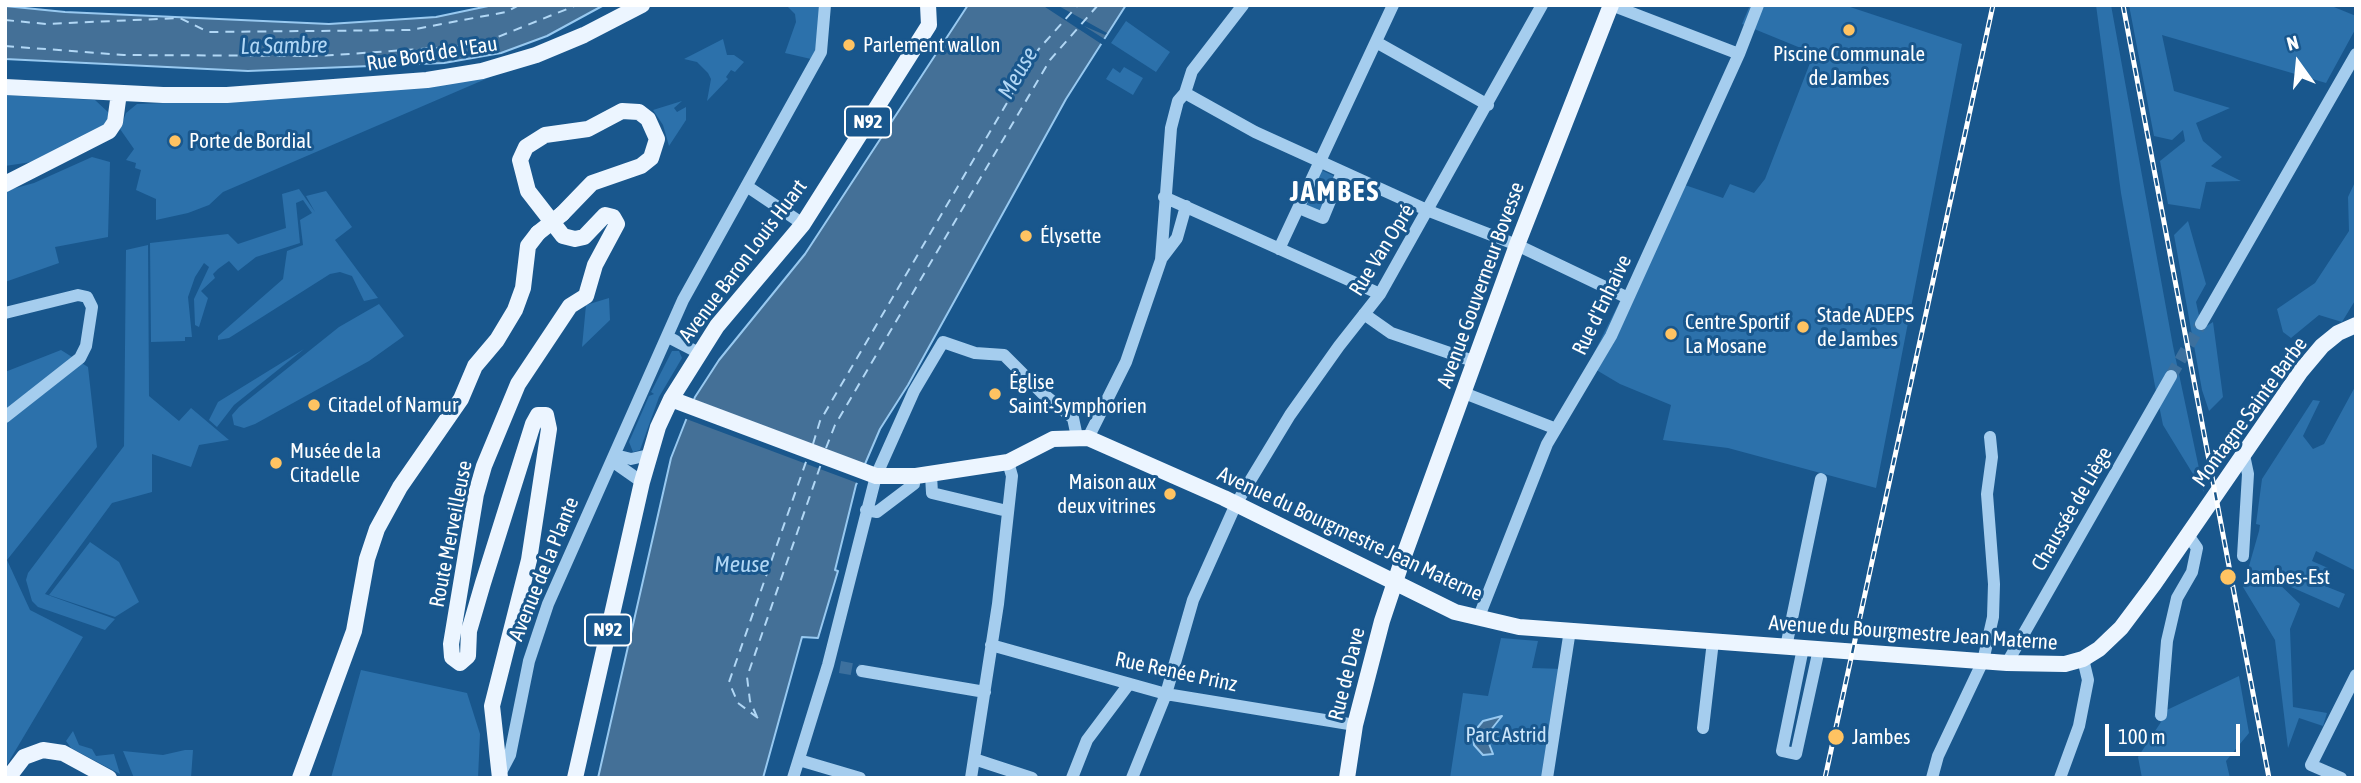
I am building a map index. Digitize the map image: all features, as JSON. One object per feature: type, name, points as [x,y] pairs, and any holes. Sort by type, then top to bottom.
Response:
[{"type":"main road","name":"Rue Bord de l'Eau","points":[[5,87],[120,93],[237,94],[451,77],[536,55],[584,35],[642,5]]},
{"type":"main road","name":"Avenue Baron Louis Huart","points":[[677,402],[699,354],[717,326],[803,224],[929,25],[928,5]]},
{"type":"main road","name":"Avenue Gouverneur Bovesse","points":[[1396,582],[1517,245],[1611,5]]},
{"type":"main road","points":[[10,178],[109,131],[115,122],[120,93]]},
{"type":"main road","name":"Route Merveilleuse","points":[[300,778],[354,631],[367,559],[377,528],[400,487],[461,399],[475,366],[497,340],[514,310],[523,290],[527,248],[538,233],[562,214],[593,183],[641,166],[651,158],[657,139],[649,119],[639,112],[622,111],[590,128],[538,138],[526,147],[521,157],[521,172],[527,191],[561,234],[575,240],[584,237],[605,215],[613,217],[617,224],[593,271],[586,296],[570,306],[517,384],[484,466],[476,494],[451,644],[452,657],[460,663],[468,656],[470,631],[483,583],[534,420],[540,414],[548,416],[529,560],[492,706],[500,776]]},
{"type":"main road","name":"Montagne Sainte Barbe","points":[[2082,659],[2120,628],[2301,371],[2322,346],[2338,333],[2356,325]]},
{"type":"main road","points":[[677,402],[871,475],[932,475],[1008,462],[1042,443],[1082,437]]},
{"type":"main road","name":"N92","points":[[575,778],[649,454],[677,402]]},
{"type":"main road","name":"Avenue du Bourgmestre Jean Materne","points":[[1082,437],[1236,504],[1455,612],[1478,619],[1519,627],[2007,663],[2066,664],[2082,659]]},
{"type":"main road","name":"Rue de Dave","points":[[1347,778],[1355,725],[1382,621],[1396,582]]},
{"type":"main road","points":[[8,778],[24,757],[43,750],[60,752],[108,778]]},
{"type":"street","name":"Avenue de la Plante","points":[[500,776],[512,746],[538,630],[707,254],[748,187],[821,52],[825,5]]},
{"type":"street","points":[[1082,437],[1126,362],[1161,260],[1171,128],[1178,101],[1185,93],[1192,71],[1243,5]]},
{"type":"street","points":[[1279,248],[1393,5]]},
{"type":"street","name":"Rue Van Opré","points":[[1132,778],[1166,694],[1193,600],[1236,504],[1290,415],[1380,294],[1429,211],[1542,5]]},
{"type":"street","points":[[1611,5],[1739,54]]},
{"type":"street","name":"Rue d'Enhaive","points":[[1478,619],[1554,428],[1611,337],[1739,54],[1758,5]]},
{"type":"street","points":[[1376,42],[1488,105]]},
{"type":"street","points":[[2201,324],[2356,54]]},
{"type":"street","points":[[1185,93],[1255,132],[1429,211],[1517,245],[1628,298]]},
{"type":"street","points":[[1298,208],[1323,218],[1342,172]]},
{"type":"street","points":[[748,187],[803,224]]},
{"type":"street","points":[[1164,197],[1380,294]]},
{"type":"street","points":[[1161,260],[1177,238],[1186,206]]},
{"type":"street","points":[[5,313],[78,295],[87,297],[92,307],[88,335],[80,358],[6,417]]},
{"type":"street","points":[[1364,314],[1391,333],[1476,362]]},
{"type":"street","points":[[668,337],[699,354]]},
{"type":"street","points":[[793,778],[834,666],[871,475],[914,391],[943,342],[975,353],[1004,355],[1042,393],[1073,418],[1082,437]]},
{"type":"street","name":"Chaussée de Liège","points":[[2007,663],[2171,376]]},
{"type":"street","points":[[1464,393],[1554,428]]},
{"type":"street","points":[[1932,778],[1938,756],[1983,660],[1994,600],[1987,494],[1992,457],[1990,437]]},
{"type":"street","points":[[614,458],[631,459],[649,454]]},
{"type":"street","points":[[2243,556],[2248,474],[2244,455]]},
{"type":"street","points":[[614,458],[642,482]]},
{"type":"street","points":[[971,778],[985,692],[1012,476],[1008,462]]},
{"type":"street","points":[[932,475],[932,492],[1007,511]]},
{"type":"street","points":[[866,509],[877,512],[914,484],[913,476]]},
{"type":"street","points":[[1786,647],[1821,479]]},
{"type":"street","points":[[2161,715],[2170,630],[2177,598],[2192,572],[2197,548],[2188,535]]},
{"type":"street","points":[[1547,778],[1570,630]]},
{"type":"street","points":[[1703,728],[1713,641]]},
{"type":"street","name":"Rue Renée Prinz","points":[[991,645],[1166,694],[1355,725]]},
{"type":"street","points":[[1811,648],[1796,754],[1782,751],[1811,648]]},
{"type":"street","points":[[2060,778],[2079,726],[2086,691],[2088,680],[2082,659]]},
{"type":"street","points":[[862,671],[985,692]]},
{"type":"street","points":[[2341,778],[2311,765],[2356,675]]},
{"type":"street","points":[[1072,778],[1087,740],[1129,684]]},
{"type":"street","points":[[974,758],[1032,778]]},
{"type":"street","points":[[799,760],[860,778]]},
{"type":"green space","points":[[786,5],[822,5],[818,47],[811,59],[785,53],[796,22],[795,14]]},
{"type":"green space","points":[[1750,5],[1844,5],[1962,44],[1876,488],[1728,448],[1663,440],[1671,405],[1620,384],[1588,365],[1679,183],[1723,198],[1730,184],[1754,193],[1765,179],[1810,63],[1808,51],[1742,24]]},
{"type":"green space","points":[[2096,5],[2111,5],[2173,346],[2204,492],[2163,425],[2121,193]]},
{"type":"green space","points":[[2129,5],[2329,5],[2356,16],[2356,28],[2326,83],[2162,35],[2174,91],[2230,108],[2196,123],[2203,141],[2222,157],[2211,166],[2241,181],[2206,182],[2200,209],[2168,204],[2160,161],[2185,141],[2183,130],[2172,140],[2154,136]]},
{"type":"green space","points":[[1126,21],[1170,52],[1156,72],[1111,43]]},
{"type":"green space","points":[[723,39],[727,55],[734,55],[744,62],[735,72],[731,70],[726,77],[728,79],[707,101],[711,79],[708,73],[697,62],[684,59]]},
{"type":"green space","points":[[1124,67],[1143,78],[1133,95],[1106,79],[1113,68],[1120,73]]},
{"type":"green space","points":[[502,72],[223,192],[209,205],[156,220],[156,199],[136,190],[141,170],[135,168],[136,163],[126,160],[134,149],[120,129],[126,113],[137,104],[223,101]]},
{"type":"green space","points":[[5,95],[95,100],[109,113],[107,124],[38,161],[5,166]]},
{"type":"green space","points":[[682,101],[674,108],[677,112],[686,107],[686,120],[669,146],[663,125],[653,110]]},
{"type":"green space","points":[[92,157],[110,162],[108,237],[55,247],[59,263],[5,282],[5,191],[34,183]]},
{"type":"green space","points":[[1321,170],[1334,176],[1321,212],[1303,206]]},
{"type":"green space","points":[[2356,180],[2356,299],[2342,322],[2319,315],[2291,338],[2283,332],[2277,309],[2315,283],[2349,231],[2348,197]]},
{"type":"green space","points":[[299,189],[315,212],[306,196],[326,191],[352,227],[335,240],[378,298],[364,301],[352,276],[340,272],[330,274],[229,338],[218,340],[218,336],[283,279],[287,251],[303,245],[300,220],[312,213],[303,200],[296,203],[300,243],[256,257],[238,271],[229,261],[218,269],[213,274],[215,278],[201,291],[208,298],[199,327],[195,325],[194,299],[209,267],[204,263],[195,277],[188,297],[192,337],[185,337],[185,341],[151,342],[150,243],[228,234],[238,244],[286,228],[282,194]]},
{"type":"green space","points":[[2188,221],[2206,284],[2196,302],[2202,329],[2213,322],[2223,397],[2209,411],[2202,390],[2174,235]]},
{"type":"green space","points":[[148,245],[149,396],[179,421],[191,408],[229,440],[199,445],[191,467],[152,454],[152,492],[112,503],[45,594],[115,619],[105,630],[38,607],[32,601],[26,580],[28,573],[124,446],[126,250]]},
{"type":"green space","points":[[609,298],[610,320],[582,347],[586,305]]},
{"type":"green space","points":[[379,304],[404,336],[369,361],[255,424],[244,428],[234,425],[232,415],[239,407],[339,327]]},
{"type":"green space","points":[[304,349],[234,405],[217,427],[209,420],[218,402]]},
{"type":"green space","points":[[61,350],[88,367],[97,447],[7,560],[30,610],[83,637],[5,768],[5,372]]},
{"type":"green space","points":[[672,351],[679,351],[682,358],[659,397],[640,450],[633,452],[629,442]]},
{"type":"green space","points":[[2356,385],[2356,571],[2316,551],[2312,561],[2328,568],[2330,575],[2325,586],[2345,594],[2339,608],[2275,580],[2300,604],[2290,629],[2293,707],[2327,713],[2323,726],[2299,718],[2288,748],[2275,640],[2243,587],[2259,531],[2260,525],[2256,524],[2262,479],[2313,400],[2320,401],[2303,436],[2313,449],[2324,444]]},
{"type":"green space","points":[[90,542],[119,562],[139,602],[115,617],[49,595]]},
{"type":"green space","name":"Parc Astrid","points":[[1501,638],[1538,641],[1532,668],[1563,669],[1543,778],[1450,778],[1463,693],[1488,696]]},
{"type":"green space","points":[[361,670],[467,693],[480,734],[478,778],[331,778]]},
{"type":"green space","points":[[2239,676],[2249,733],[2226,761],[2230,778],[2142,778],[2138,757],[2161,722],[2154,716]]},
{"type":"green space","points":[[73,731],[79,745],[92,749],[96,756],[114,754],[120,774],[71,748],[66,741]]},
{"type":"green space","points":[[193,750],[191,778],[134,778],[123,751],[163,755]]},
{"type":"water","name":"La Sambre","points":[[493,5],[604,5],[547,36],[501,53],[444,63],[248,71],[5,59],[5,6],[65,12],[329,24],[436,17]]},
{"type":"water","name":"Meuse","points":[[968,5],[1126,5],[1066,99],[908,385],[880,429],[856,485],[835,570],[838,571],[818,638],[802,637],[763,778],[598,778],[671,458],[695,397],[719,360],[805,254]]},
{"type":"water","points":[[1502,716],[1486,736],[1493,754],[1483,755],[1474,745],[1473,733],[1483,721]]},
{"type":"pier","points":[[1042,5],[1057,5],[1107,33],[1105,35],[1084,26],[1106,40],[1103,45]]},
{"type":"pier","points":[[690,398],[867,466],[860,484],[681,417]]},
{"type":"ferry route","points":[[5,20],[46,24],[180,18],[208,32],[410,30],[506,12],[519,5]]},
{"type":"ferry route","points":[[5,46],[124,55],[319,56],[478,45],[577,5]]},
{"type":"ferry route","points":[[813,444],[820,421],[1038,50],[1078,5]]},
{"type":"ferry route","points":[[826,448],[835,425],[1050,60],[1098,5]]},
{"type":"ferry route","points":[[758,718],[738,703],[729,682],[807,459]]},
{"type":"ferry route","points":[[757,717],[750,701],[747,677],[821,464]]},
{"type":"tunnel","points":[[2171,376],[2201,324]]},
{"type":"tunnel","points":[[840,667],[862,671]]},
{"type":"railway","points":[[1825,778],[1993,5]]},
{"type":"railway","points":[[2123,5],[2269,778]]},
{"type":"place","name":"Piscine Communale de Jambes","points":[[1849,30]]},
{"type":"place","name":"Parlement wallon","points":[[849,45]]},
{"type":"place","name":"Porte de Bordial","points":[[175,141]]},
{"type":"place","name":"Élysette","points":[[1026,236]]},
{"type":"place","name":"Stade ADEPS de Jambes","points":[[1803,327]]},
{"type":"place","name":"Centre Sportif La Mosane","points":[[1671,334]]},
{"type":"place","name":"Église Saint-Symphorien","points":[[995,394]]},
{"type":"place","name":"Citadel of Namur","points":[[314,405]]},
{"type":"place","name":"Musée de la Citadelle","points":[[276,463]]},
{"type":"place","name":"Maison aux deux vitrines","points":[[1170,494]]},
{"type":"place","name":"Jambes-Est","points":[[2228,577]]},
{"type":"place","name":"Jambes","points":[[1836,737]]},
{"type":"district","name":"JAMBES","points":[[1335,192]]}]
